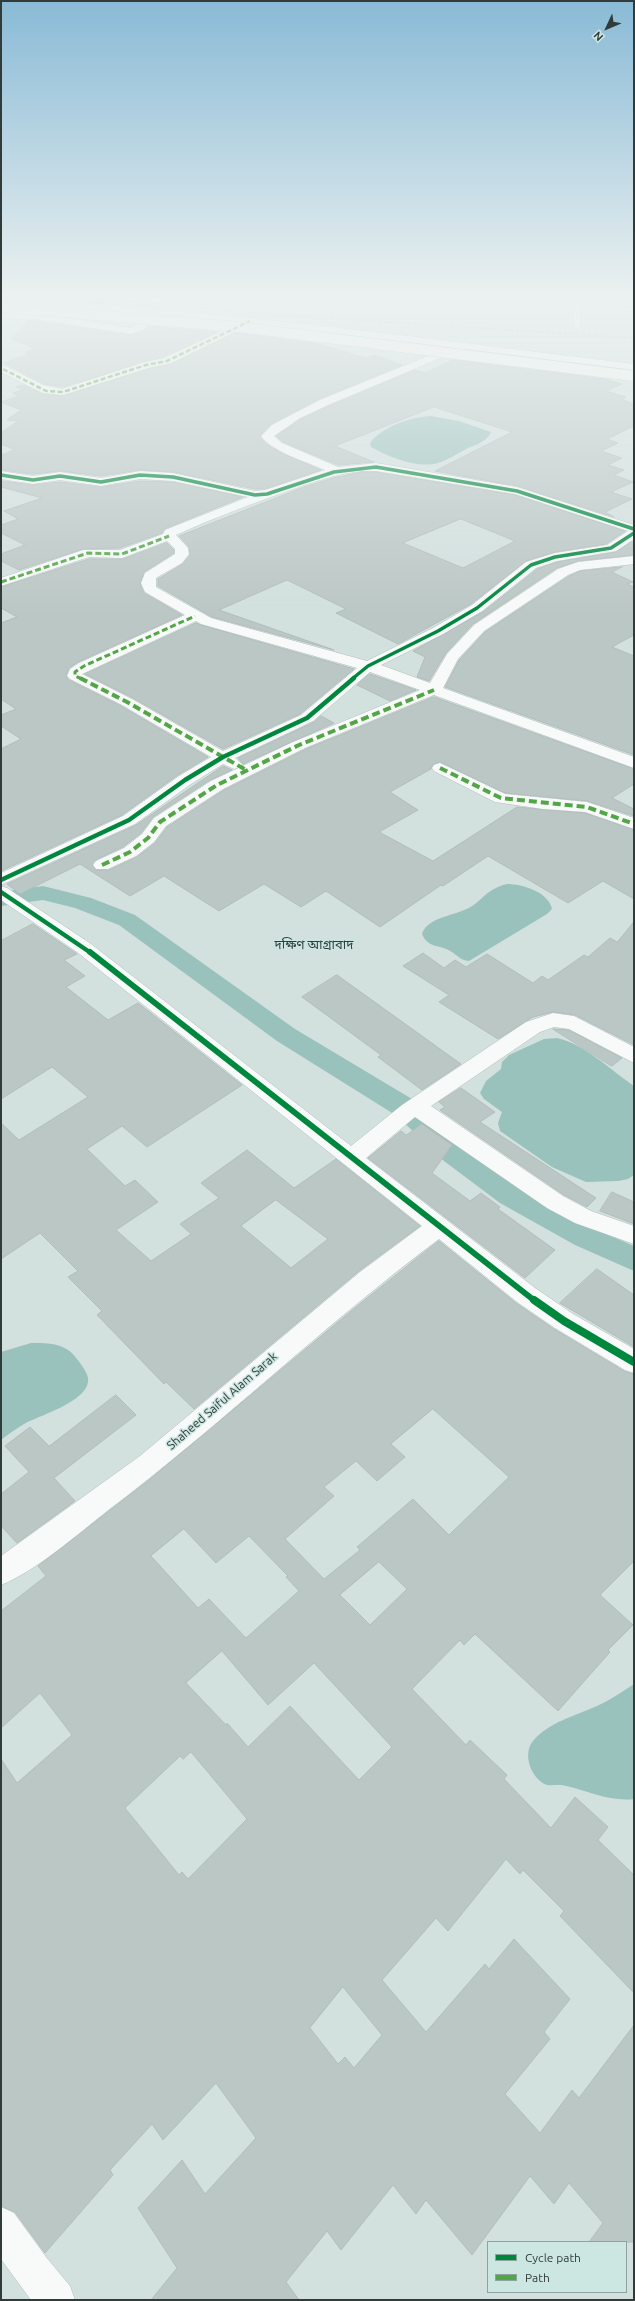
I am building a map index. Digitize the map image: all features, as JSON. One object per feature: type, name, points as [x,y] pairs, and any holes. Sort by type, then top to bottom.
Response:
[{"type":"main road","points":[[331,399],[280,423],[269,432],[267,436],[278,445],[335,470]]},
{"type":"main road","points":[[1,582],[88,553],[122,554],[169,536],[170,533],[178,528],[267,494],[335,470],[361,466],[376,467],[517,491],[634,529]]},
{"type":"main road","points":[[1,475],[34,480],[60,476],[101,482],[140,475],[191,480],[241,493],[267,494]]},
{"type":"main road","points":[[1,880],[133,817],[185,780],[223,758],[314,714],[368,666],[438,631],[477,608],[496,594],[518,574],[538,561],[602,551],[619,545],[634,533]]},
{"type":"main road","points":[[169,536],[181,548],[182,554],[177,560],[150,576],[148,583],[150,589],[195,616],[225,627],[368,666],[634,763]]},
{"type":"main road","points":[[102,865],[130,852],[148,838],[160,822],[217,785],[298,746],[434,690],[452,657],[469,637],[479,628],[551,579],[578,566],[634,560]]},
{"type":"main road","points":[[195,616],[84,666],[74,672],[75,676],[127,702],[246,770]]},
{"type":"main road","points":[[440,768],[500,798],[543,804],[586,807],[634,824]]},
{"type":"main road","points":[[1,892],[84,948],[358,1152],[440,1226],[526,1295],[564,1321],[634,1362]]},
{"type":"main road","points":[[358,1152],[413,1108],[533,1027],[553,1020],[574,1023],[634,1056]]},
{"type":"main road","points":[[413,1108],[554,1202],[583,1217],[634,1235]]},
{"type":"main road","name":"Shaheed Saiful Alam Sarak","points":[[1,1572],[46,1541],[149,1464],[362,1284],[440,1226]]},
{"type":"main road","points":[[1,2226],[32,2272],[56,2300]]},
{"type":"shaded area","points":[[431,416],[459,421],[491,432],[487,438],[480,443],[438,463],[430,464],[404,461],[386,455],[371,447],[370,443],[390,427],[406,420]]},
{"type":"shaded area","points":[[507,884],[527,887],[534,890],[546,898],[552,909],[547,914],[469,961],[461,959],[448,950],[431,944],[425,939],[422,934],[425,928],[431,923],[469,908],[493,889]]},
{"type":"shaded area","points":[[557,1038],[567,1041],[587,1051],[634,1086],[634,1175],[628,1179],[618,1181],[586,1182],[552,1167],[500,1131],[498,1123],[502,1112],[484,1099],[480,1093],[486,1081],[501,1069],[502,1062],[509,1055],[544,1039]]},
{"type":"shaded area","points":[[31,1343],[57,1345],[68,1350],[73,1354],[85,1371],[88,1378],[87,1386],[82,1394],[73,1400],[24,1424],[1,1440],[1,1352]]},
{"type":"shaded area","points":[[634,1684],[634,1799],[625,1800],[608,1798],[564,1785],[547,1785],[541,1782],[533,1772],[528,1759],[530,1746],[539,1734],[554,1724],[607,1701]]},
{"type":"building","points":[[9,399],[318,399],[271,424],[260,436],[265,443],[281,453],[321,470],[265,489],[255,489],[173,472],[140,470],[101,476],[60,471],[33,474],[1,470],[1,455],[15,450],[1,444],[1,433],[18,421],[7,420],[21,410],[1,402]]},
{"type":"building","points":[[345,399],[622,399],[634,404],[634,426],[607,439],[618,443],[601,451],[622,458],[608,465],[624,470],[614,475],[633,482],[611,492],[632,499],[605,512],[614,517],[517,486],[435,471],[512,432],[434,407],[335,446],[374,462],[338,465],[283,442],[276,436],[301,419]]},
{"type":"building","points":[[362,472],[376,472],[515,495],[625,531],[606,544],[555,552],[526,561],[471,604],[398,644],[336,613],[346,609],[287,580],[219,610],[334,650],[212,617],[158,586],[158,579],[183,564],[190,555],[189,547],[179,536],[304,487],[333,478]],"holes":[[[461,519],[515,541],[463,568],[403,543]]]},
{"type":"building","points":[[1,481],[33,485],[60,482],[101,487],[140,481],[173,482],[243,497],[164,529],[162,533],[120,548],[83,549],[19,570],[1,561],[1,554],[25,545],[1,533],[1,525],[18,519],[4,511],[42,498],[1,487]]},
{"type":"building","points":[[632,542],[634,543],[634,555],[578,561],[557,568],[473,624],[446,653],[429,681],[417,677],[425,657],[413,651],[483,612],[537,569],[557,562],[616,552]]},
{"type":"building","points":[[167,543],[174,550],[174,553],[144,572],[140,584],[144,593],[182,615],[78,662],[69,668],[66,676],[69,680],[121,706],[208,757],[178,775],[122,815],[1,871],[1,749],[21,739],[1,726],[1,715],[16,709],[1,699],[1,623],[17,617],[1,608],[1,587],[89,559],[123,559]]},
{"type":"building","points":[[622,567],[612,572],[633,582],[627,584],[634,587],[634,635],[612,647],[634,656],[634,755],[445,687],[459,660],[485,632],[569,576],[580,571]]},
{"type":"building","points":[[196,623],[354,669],[300,714],[223,749],[133,698],[85,674]]},
{"type":"building","points":[[370,674],[416,690],[390,701],[357,685]]},
{"type":"building","points":[[434,697],[634,769],[634,784],[612,798],[634,809],[634,816],[587,801],[505,793],[440,762],[433,764],[431,769],[390,792],[418,810],[379,832],[433,861],[517,807],[585,813],[634,830],[634,899],[603,881],[568,903],[488,856],[443,886],[441,885],[380,927],[326,891],[301,907],[264,884],[219,911],[164,876],[130,896],[80,864],[20,894],[7,884],[136,825],[223,766],[232,770],[210,780],[153,817],[141,833],[123,847],[95,860],[92,864],[96,870],[109,870],[137,857],[155,843],[167,827],[224,790],[306,749]]},
{"type":"building","points":[[321,716],[334,723],[243,764],[238,758],[314,722]]},
{"type":"building","points":[[634,922],[634,1045],[575,1015],[553,1012],[533,1017],[498,1039],[439,1002],[449,995],[403,966],[423,953],[444,968],[455,960],[466,967],[487,954],[533,983],[542,976],[548,980],[584,955],[588,957],[610,938],[617,942]]},
{"type":"building","points":[[33,924],[77,954],[64,960],[85,976],[66,987],[108,1020],[138,1003],[242,1085],[147,1147],[122,1126],[87,1149],[125,1186],[135,1180],[158,1202],[116,1230],[151,1261],[191,1234],[180,1224],[219,1198],[201,1183],[247,1150],[294,1188],[336,1159],[420,1226],[359,1271],[194,1409],[166,1382],[164,1384],[97,1315],[102,1311],[68,1277],[78,1271],[40,1233],[1,1259],[1,1123],[19,1140],[88,1097],[52,1067],[1,1099],[1,941]],"holes":[[[276,1200],[328,1239],[291,1268],[241,1226]]]},
{"type":"building","points":[[337,975],[461,1064],[422,1090],[378,1057],[381,1055],[302,997]]},
{"type":"building","points":[[553,1029],[569,1030],[622,1058],[612,1066]]},
{"type":"building","points":[[461,1088],[495,1112],[480,1122],[596,1198],[587,1207],[564,1195],[440,1110],[445,1107],[439,1102]]},
{"type":"building","points":[[422,1124],[452,1145],[432,1173],[470,1201],[481,1193],[500,1207],[498,1209],[555,1250],[525,1278],[368,1158],[401,1131],[406,1135]]},
{"type":"building","points":[[612,1192],[634,1202],[634,1224],[600,1211]]},
{"type":"building","points":[[439,1241],[516,1303],[554,1329],[624,1371],[634,1374],[634,1561],[600,1595],[633,1625],[608,1650],[610,1652],[558,1711],[475,1634],[464,1645],[460,1640],[412,1689],[466,1745],[470,1740],[507,1775],[504,1779],[551,1828],[575,1797],[608,1827],[598,1840],[634,1875],[634,1993],[560,1916],[564,1911],[523,1870],[520,1874],[506,1859],[448,1931],[436,1918],[382,1980],[426,2032],[485,1964],[489,1969],[514,1939],[570,1999],[544,2032],[550,2039],[505,2094],[540,2133],[572,2090],[579,2098],[634,2025],[634,2242],[590,2241],[603,2223],[569,2183],[554,2204],[530,2176],[472,2255],[426,2200],[416,2214],[393,2185],[341,2250],[327,2231],[286,2282],[299,2300],[151,2300],[177,2268],[138,2208],[182,2160],[205,2194],[256,2138],[216,2083],[163,2140],[152,2124],[110,2170],[113,2175],[45,2253],[15,2212],[1,2206],[1,1759],[17,1783],[72,1735],[40,1693],[1,1728],[1,1611],[46,1576],[38,1566],[150,1479],[356,1307]],"holes":[[[433,1409],[509,1477],[449,1535],[413,1499],[357,1547],[360,1550],[324,1579],[285,1539],[334,1496],[324,1487],[356,1461],[377,1481],[405,1457],[391,1444]],[[184,1529],[216,1563],[249,1536],[288,1576],[286,1577],[299,1591],[246,1638],[209,1599],[198,1608],[151,1556]],[[379,1562],[407,1589],[370,1625],[340,1595]],[[222,1651],[268,1705],[314,1663],[392,1747],[359,1780],[290,1706],[248,1747],[227,1723],[226,1725],[186,1683]],[[191,1752],[247,1819],[188,1879],[182,1872],[179,1875],[125,1808],[180,1756],[183,1759]],[[343,1987],[382,2035],[354,2068],[345,2057],[338,2064],[310,2028]]]},
{"type":"building","points":[[597,1269],[634,1295],[634,1347],[560,1303]]},
{"type":"building","points":[[116,1395],[136,1415],[54,1478],[75,1501],[17,1543],[1,1526],[1,1494],[29,1472],[5,1446],[30,1427],[49,1446]]},
{"type":"waterway","points":[[1,899],[43,893],[83,903],[127,920],[286,1035],[407,1109],[454,1154],[510,1195],[585,1237],[634,1259]]},
{"type":"marked path","points":[[1,582],[88,553],[122,554],[169,536]]},
{"type":"marked path","points":[[195,616],[84,666],[75,672],[75,676],[127,702],[246,770]]},
{"type":"marked path","points":[[102,865],[130,852],[148,838],[160,822],[217,785],[299,745],[434,690]]},
{"type":"marked path","points":[[440,768],[501,798],[543,804],[587,807],[634,824]]},
{"type":"cycle path","points":[[1,475],[33,480],[60,476],[101,482],[140,475],[173,477],[255,495],[267,494],[321,475],[348,469],[376,467],[517,491],[634,529]]},
{"type":"cycle path","points":[[1,880],[129,820],[185,780],[223,757],[307,718],[368,666],[438,631],[477,608],[531,565],[555,557],[611,548],[634,533]]},
{"type":"cycle path","points":[[1,892],[84,948],[526,1295],[564,1321],[634,1362]]},
{"type":"district","name":"দক্ষিণ আগ্রাবাদ","points":[[314,945]]}]
